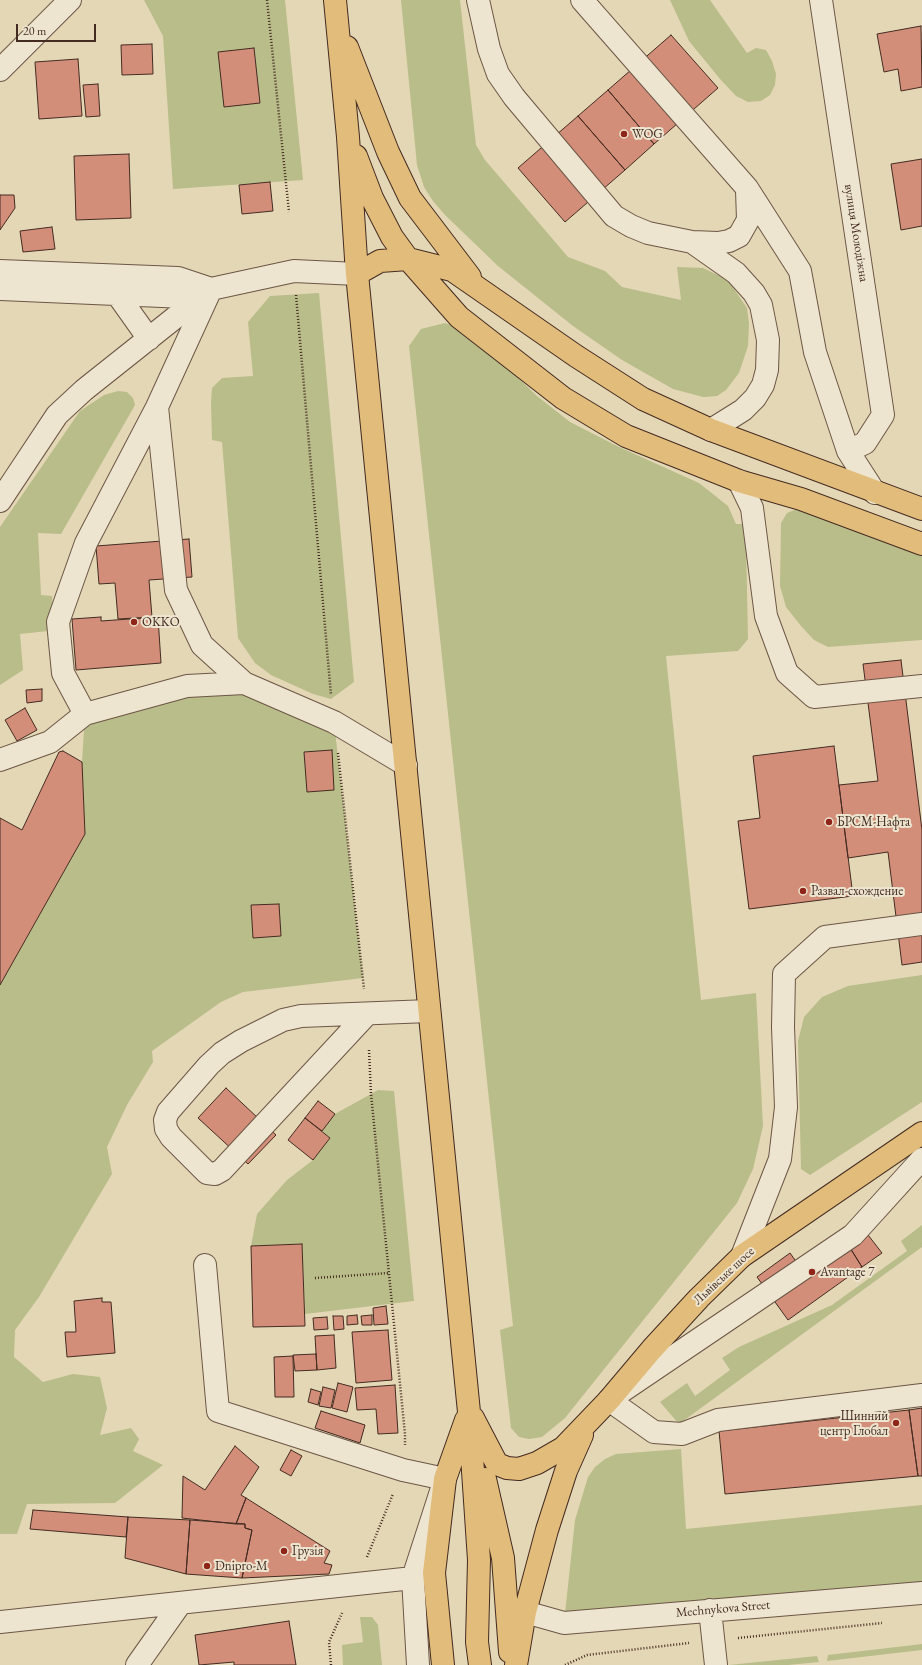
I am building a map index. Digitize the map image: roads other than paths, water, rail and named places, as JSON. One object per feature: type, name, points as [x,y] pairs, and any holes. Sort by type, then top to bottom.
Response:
[{"type":"highway","points":[[334,0],[338,24],[348,135],[357,274],[469,1412],[479,1560],[477,1642],[480,1665]]},
{"type":"highway","points":[[338,24],[388,152],[410,198],[481,291]]},
{"type":"highway","points":[[348,135],[372,198],[392,237],[408,259],[459,317],[563,398],[626,436],[739,481],[800,499],[922,544]]},
{"type":"highway","points":[[357,274],[380,261],[408,259],[452,270],[642,399],[711,430],[922,510]]},
{"type":"highway","name":"Львівське шосе","points":[[469,1412],[497,1464],[519,1469],[537,1463],[563,1448],[609,1400],[668,1332],[742,1256],[922,1133]]},
{"type":"highway","points":[[443,1665],[434,1573],[445,1479],[469,1412]]},
{"type":"highway","points":[[469,1412],[503,1558],[511,1665]]},
{"type":"highway","points":[[516,1665],[525,1612],[546,1530],[566,1471],[590,1419]]},
{"type":"street","points":[[0,70],[70,0]]},
{"type":"street","points":[[478,0],[489,49],[498,74],[514,97],[614,216],[631,226],[648,232],[692,242],[718,243],[729,241],[739,236],[748,220],[747,188]]},
{"type":"street","points":[[582,0],[747,188],[800,271],[815,352],[848,451],[875,492]]},
{"type":"street","name":"вулиця Молодіжна","points":[[821,0],[883,415],[865,443],[848,451]]},
{"type":"street","points":[[692,242],[736,273],[754,293],[761,305],[768,340],[767,363],[763,385],[743,410],[711,430]]},
{"type":"street","points":[[0,271],[178,278],[211,289]]},
{"type":"street","points":[[0,289],[185,297],[211,289],[294,271],[357,274]]},
{"type":"street","points":[[0,501],[57,415],[84,390],[211,289]]},
{"type":"street","points":[[85,714],[63,673],[58,622],[86,543],[157,407],[211,289]]},
{"type":"street","points":[[117,294],[149,339]]},
{"type":"street","points":[[157,407],[176,590],[202,644],[244,683],[334,722],[406,765]]},
{"type":"street","points":[[739,481],[752,508],[766,616],[787,673],[814,697],[922,686]]},
{"type":"street","points":[[0,760],[50,742],[85,714],[187,686],[244,683]]},
{"type":"street","points":[[742,1256],[780,1159],[786,1107],[783,1027],[784,974],[825,937],[922,924]]},
{"type":"street","points":[[367,1014],[222,1170],[215,1174],[207,1173],[171,1137],[166,1129],[165,1120],[168,1112],[197,1078],[222,1053],[264,1028],[300,1016],[429,1011]]},
{"type":"street","points":[[922,1159],[853,1235],[609,1400],[654,1432],[682,1434],[718,1420],[922,1395]]},
{"type":"street","points":[[205,1264],[218,1411],[403,1470],[445,1479],[413,1578],[418,1665]]},
{"type":"street","points":[[0,1622],[413,1578]]},
{"type":"street","name":"Mechnykova Street","points":[[525,1612],[564,1623],[922,1593]]},
{"type":"street","points":[[138,1665],[180,1604]]},
{"type":"street","points":[[710,1610],[716,1665]]},
{"type":"place","name":"WOG","points":[[624,134]]},
{"type":"place","name":"OKKO","points":[[134,622]]},
{"type":"place","name":"БРСМ-Нафта","points":[[829,822]]},
{"type":"place","name":"Развал-схождение","points":[[803,891]]},
{"type":"place","name":"Avantage 7","points":[[812,1272]]},
{"type":"place","name":"Шинний центр Глобал","points":[[896,1423]]},
{"type":"place","name":"Грузія","points":[[284,1551]]},
{"type":"place","name":"Dnipro-M","points":[[207,1566]]}]
